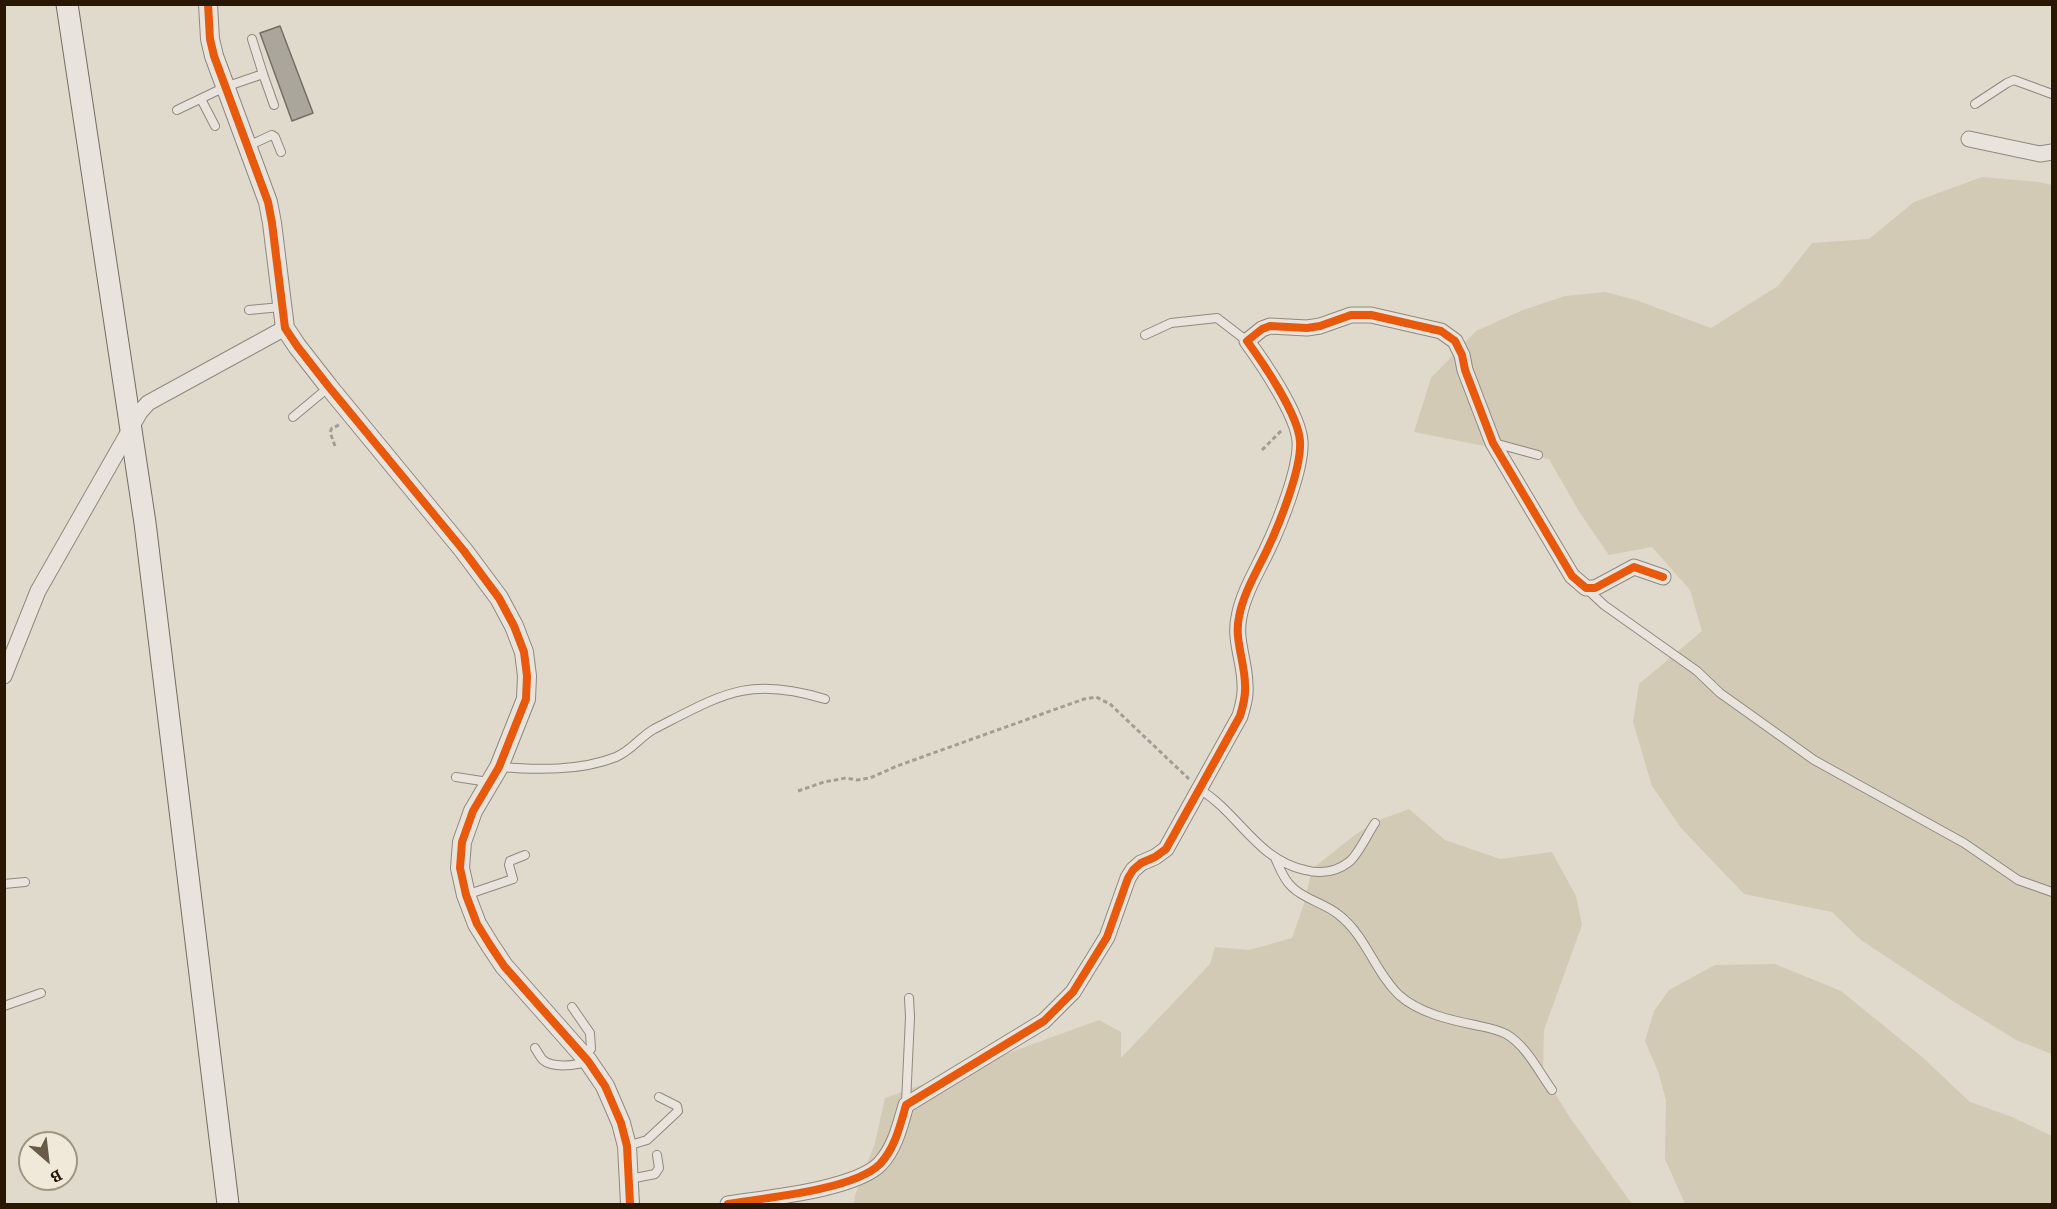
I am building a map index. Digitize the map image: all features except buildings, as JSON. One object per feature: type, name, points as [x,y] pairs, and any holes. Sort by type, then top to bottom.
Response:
[{"type":"main road","points":[[67,4],[145,523],[228,1204]]},
{"type":"street","points":[[208,4],[210,39],[214,56],[265,194],[273,223],[285,328],[329,387],[464,551],[499,598],[514,626],[524,652],[527,676],[526,699],[499,767],[488,782],[473,811],[462,842],[460,868],[466,896],[477,924],[504,966],[586,1058],[605,1086],[621,1123],[627,1146],[630,1204]]},
{"type":"street","points":[[1969,139],[2040,154],[2052,152]]},
{"type":"street","points":[[728,1204],[819,1189],[857,1178],[879,1165],[894,1143],[906,1105],[1044,1021],[1073,992],[1107,937],[1133,870],[1166,849],[1240,716],[1245,684],[1237,634],[1238,618],[1280,521],[1300,453],[1300,439],[1295,423],[1271,376],[1247,340],[1262,329],[1270,326],[1307,328],[1320,326],[1350,315],[1371,315],[1441,331],[1455,341],[1493,443],[1572,576],[1586,588],[1595,588],[1634,567],[1663,577]]},
{"type":"street","points":[[4,676],[38,591],[140,412],[148,403],[285,328]]},
{"type":"lane","points":[[252,39],[274,105]]},
{"type":"lane","points":[[177,110],[225,87],[263,74]]},
{"type":"lane","points":[[1975,104],[2007,82],[2014,80],[2052,94]]},
{"type":"lane","points":[[201,99],[215,126]]},
{"type":"lane","points":[[248,146],[272,135],[281,152]]},
{"type":"lane","points":[[249,310],[283,306]]},
{"type":"lane","points":[[1145,335],[1171,323],[1217,318],[1247,340]]},
{"type":"lane","points":[[293,417],[329,387]]},
{"type":"lane","points":[[1493,443],[1538,455]]},
{"type":"lane","points":[[1586,588],[1604,605],[1697,671],[1720,693],[1814,760],[1964,843],[2018,880],[2052,892]]},
{"type":"lane","points":[[499,767],[526,769],[598,763],[618,756],[644,734],[715,698],[742,690],[759,688],[795,690],[825,699]]},
{"type":"lane","points":[[456,777],[488,782]]},
{"type":"lane","points":[[1198,788],[1212,796],[1259,846],[1276,860],[1294,868],[1316,873],[1332,871],[1350,861],[1375,823]]},
{"type":"lane","points":[[466,896],[513,879],[510,861],[525,855]]},
{"type":"lane","points":[[1276,860],[1291,887],[1339,914],[1352,927],[1368,949],[1381,974],[1400,996],[1448,1020],[1505,1034],[1522,1048],[1552,1090]]},
{"type":"lane","points":[[4,884],[25,882]]},
{"type":"lane","points":[[4,1005],[41,993]]},
{"type":"lane","points":[[906,1105],[909,998]]},
{"type":"lane","points":[[535,1048],[547,1063],[571,1066],[586,1058],[591,1048],[590,1033],[572,1007]]},
{"type":"lane","points":[[627,1146],[647,1140],[678,1111],[677,1106],[659,1097]]},
{"type":"lane","points":[[630,1179],[655,1174],[659,1168],[657,1155]]},
{"type":"path","points":[[335,446],[330,432],[332,428],[354,417]]},
{"type":"path","points":[[1262,450],[1281,430],[1295,423]]},
{"type":"path","points":[[798,791],[824,782],[846,778],[857,780],[870,778],[897,766],[1084,699],[1096,697],[1110,704],[1198,788]]},
{"type":"shaded area","points":[[1982,177],[2052,185],[2052,1054],[2016,1040],[1956,1003],[1861,940],[1832,912],[1744,894],[1681,828],[1652,786],[1633,722],[1639,684],[1702,631],[1690,590],[1652,547],[1609,555],[1580,513],[1549,459],[1414,432],[1431,378],[1476,331],[1523,310],[1565,296],[1605,292],[1636,300],[1711,328],[1778,286],[1812,243],[1869,239],[1914,202]]},
{"type":"shaded area","points":[[1409,809],[1445,840],[1500,859],[1552,852],[1576,896],[1582,925],[1544,1030],[1543,1075],[1571,1119],[1632,1204],[854,1204],[855,1195],[875,1143],[885,1098],[1099,1020],[1121,1032],[1121,1058],[1210,964],[1215,947],[1249,950],[1292,938],[1304,904],[1312,869],[1356,834],[1377,821]]},
{"type":"shaded area","points":[[1775,964],[1841,991],[1921,1056],[1970,1102],[2012,1117],[2052,1136],[2052,1204],[1685,1204],[1665,1159],[1666,1100],[1658,1071],[1645,1041],[1654,1011],[1669,990],[1715,965]]},
{"type":"cycle path","points":[[208,4],[210,39],[214,56],[268,202],[285,328],[329,387],[464,551],[499,598],[514,626],[524,652],[527,676],[526,699],[499,767],[473,811],[462,842],[460,868],[466,895],[477,924],[490,945],[504,966],[588,1061],[605,1086],[621,1123],[627,1146],[630,1204]]},
{"type":"cycle path","points":[[728,1204],[808,1192],[850,1180],[867,1173],[880,1164],[893,1144],[906,1105],[1044,1021],[1073,992],[1107,937],[1133,870],[1166,849],[1240,716],[1245,689],[1238,634],[1241,608],[1278,526],[1289,496],[1300,452],[1298,430],[1287,403],[1247,341],[1262,329],[1270,326],[1307,328],[1351,315],[1371,315],[1441,331],[1455,341],[1493,443],[1572,576],[1586,588],[1595,588],[1634,567],[1663,577]]}]
